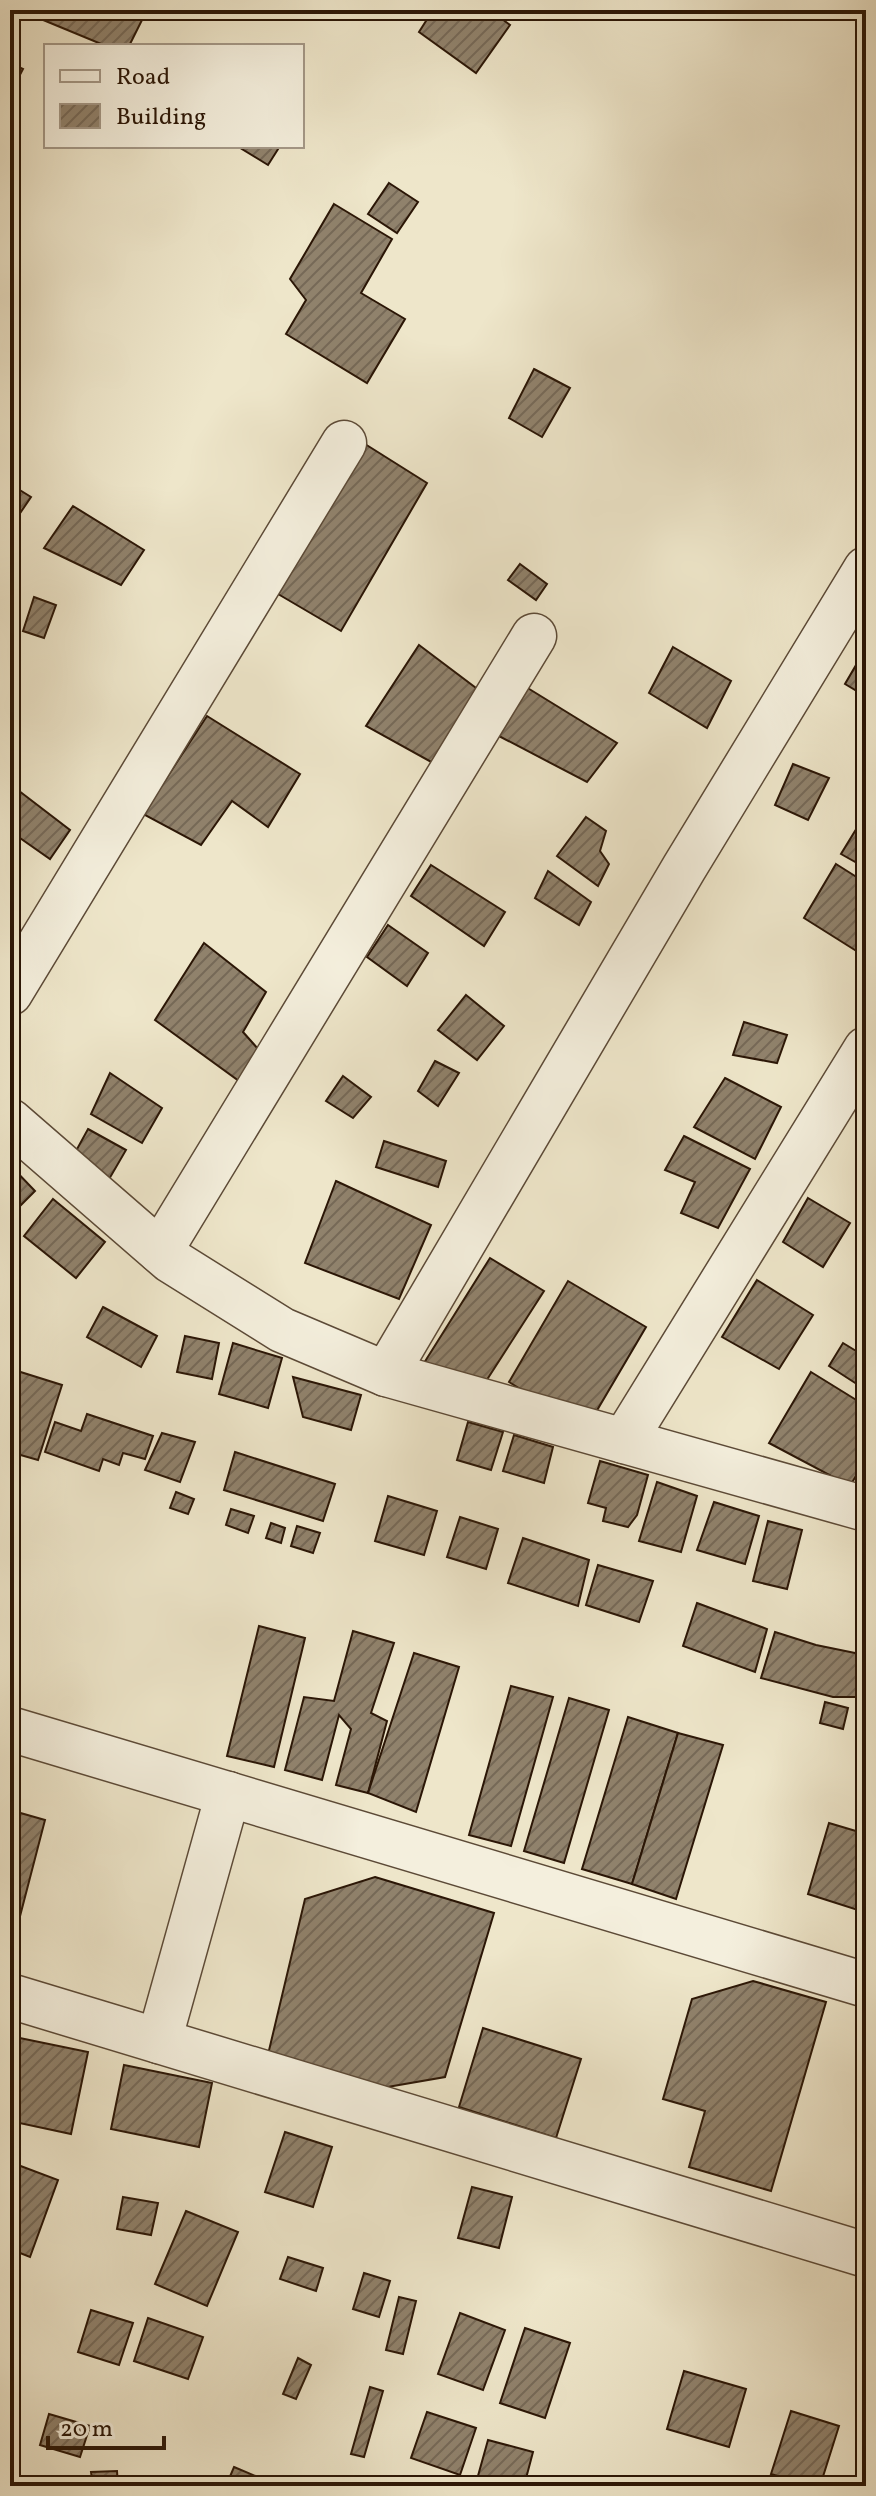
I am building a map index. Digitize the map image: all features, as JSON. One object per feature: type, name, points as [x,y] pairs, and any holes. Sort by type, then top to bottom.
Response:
[{"type":"street","points":[[10,993],[344,443]]},
{"type":"street","points":[[386,1374],[684,868],[866,569]]},
{"type":"street","points":[[160,1251],[534,636]]},
{"type":"street","points":[[624,1441],[866,1049]]},
{"type":"street","points":[[10,1121],[160,1251],[282,1330],[386,1374],[864,1505]]},
{"type":"street","points":[[10,1729],[866,1985]]},
{"type":"street","points":[[159,2041],[228,1794]]},
{"type":"street","points":[[10,1996],[866,2255]]},
{"type":"building","points":[[19,10],[147,10],[130,44],[101,44]]},
{"type":"building","points":[[433,10],[490,10],[510,25],[476,73],[419,32]]},
{"type":"building","points":[[10,63],[23,69],[10,94]]},
{"type":"building","points":[[240,148],[279,148],[268,165]]},
{"type":"building","points":[[389,183],[418,202],[397,233],[368,214]]},
{"type":"building","points":[[334,204],[392,239],[361,293],[405,319],[367,383],[286,334],[306,300],[290,279]]},
{"type":"building","points":[[534,369],[570,388],[542,437],[509,418]]},
{"type":"building","points":[[365,444],[427,483],[341,631],[278,594]]},
{"type":"building","points":[[10,484],[31,497],[10,528]]},
{"type":"building","points":[[73,506],[144,550],[121,585],[44,548]]},
{"type":"building","points":[[520,564],[547,584],[536,600],[508,580]]},
{"type":"building","points":[[34,597],[56,605],[44,638],[23,631]]},
{"type":"building","points":[[419,645],[480,691],[433,763],[366,726]]},
{"type":"building","points":[[673,647],[731,681],[707,728],[649,693]]},
{"type":"building","points":[[866,648],[866,687],[862,694],[845,684]]},
{"type":"building","points":[[526,687],[617,743],[587,782],[497,735]]},
{"type":"building","points":[[207,716],[300,774],[268,827],[232,801],[201,845],[143,814]]},
{"type":"building","points":[[793,764],[829,778],[808,820],[775,805]]},
{"type":"building","points":[[10,784],[70,830],[50,859],[10,831]]},
{"type":"building","points":[[866,813],[866,868],[841,854]]},
{"type":"building","points":[[586,817],[606,831],[600,851],[609,864],[598,886],[557,856]]},
{"type":"building","points":[[836,864],[866,883],[866,957],[804,918]]},
{"type":"building","points":[[431,865],[505,912],[484,946],[411,896]]},
{"type":"building","points":[[548,871],[591,902],[579,925],[535,898]]},
{"type":"building","points":[[388,925],[428,953],[407,986],[367,957]]},
{"type":"building","points":[[204,943],[266,992],[243,1032],[259,1050],[239,1081],[155,1020]]},
{"type":"building","points":[[466,995],[504,1026],[477,1060],[438,1030]]},
{"type":"building","points":[[744,1022],[787,1035],[777,1063],[733,1055]]},
{"type":"building","points":[[435,1061],[459,1073],[438,1106],[418,1091]]},
{"type":"building","points":[[110,1073],[162,1108],[142,1143],[91,1114]]},
{"type":"building","points":[[343,1076],[371,1097],[353,1118],[326,1101]]},
{"type":"building","points":[[725,1078],[781,1107],[755,1159],[694,1127]]},
{"type":"building","points":[[88,1129],[126,1150],[108,1181],[71,1160]]},
{"type":"building","points":[[684,1136],[750,1169],[718,1228],[681,1213],[695,1182],[665,1170]]},
{"type":"building","points":[[384,1141],[446,1161],[438,1187],[376,1167]]},
{"type":"building","points":[[10,1165],[35,1191],[10,1216]]},
{"type":"building","points":[[336,1181],[431,1225],[399,1299],[305,1263]]},
{"type":"building","points":[[808,1198],[850,1223],[823,1267],[783,1242]]},
{"type":"building","points":[[53,1199],[105,1242],[76,1278],[24,1236]]},
{"type":"building","points":[[490,1258],[544,1291],[481,1389],[424,1363]]},
{"type":"building","points":[[757,1280],[813,1315],[779,1369],[722,1337]]},
{"type":"building","points":[[568,1281],[646,1327],[586,1429],[509,1382]]},
{"type":"building","points":[[103,1307],[157,1336],[141,1367],[87,1337]]},
{"type":"building","points":[[185,1336],[219,1343],[212,1379],[177,1372]]},
{"type":"building","points":[[233,1343],[282,1358],[268,1408],[219,1394]]},
{"type":"building","points":[[843,1343],[866,1357],[866,1390],[829,1366]]},
{"type":"building","points":[[11,1369],[62,1385],[38,1460],[10,1452],[10,1429],[13,1430],[16,1422],[10,1418]]},
{"type":"building","points":[[811,1372],[866,1406],[866,1459],[850,1486],[769,1443]]},
{"type":"building","points":[[293,1377],[361,1395],[351,1430],[303,1417]]},
{"type":"building","points":[[87,1414],[153,1436],[145,1459],[123,1453],[119,1465],[103,1459],[99,1471],[45,1452],[55,1422],[81,1431]]},
{"type":"building","points":[[468,1422],[503,1432],[491,1470],[457,1460]]},
{"type":"building","points":[[162,1433],[195,1442],[180,1482],[145,1470]]},
{"type":"building","points":[[514,1435],[553,1447],[544,1483],[503,1471]]},
{"type":"building","points":[[235,1452],[335,1484],[323,1521],[224,1490]]},
{"type":"building","points":[[600,1461],[648,1475],[637,1515],[628,1527],[603,1521],[606,1508],[588,1503]]},
{"type":"building","points":[[657,1482],[697,1496],[681,1552],[639,1541]]},
{"type":"building","points":[[176,1492],[194,1499],[188,1514],[170,1508]]},
{"type":"building","points":[[388,1496],[437,1511],[424,1555],[375,1541]]},
{"type":"building","points":[[714,1502],[759,1516],[745,1564],[697,1550]]},
{"type":"building","points":[[231,1509],[254,1516],[248,1533],[226,1525]]},
{"type":"building","points":[[460,1517],[498,1529],[486,1569],[447,1557]]},
{"type":"building","points":[[768,1521],[802,1530],[787,1589],[753,1581]]},
{"type":"building","points":[[271,1523],[285,1528],[281,1543],[266,1538]]},
{"type":"building","points":[[297,1526],[320,1533],[313,1553],[291,1546]]},
{"type":"building","points":[[523,1538],[589,1560],[578,1606],[508,1583]]},
{"type":"building","points":[[598,1565],[653,1581],[639,1622],[586,1605]]},
{"type":"building","points":[[697,1603],[767,1629],[755,1672],[683,1646]]},
{"type":"building","points":[[259,1626],[305,1638],[274,1767],[227,1756]]},
{"type":"building","points":[[353,1631],[394,1643],[371,1713],[387,1721],[368,1793],[336,1785],[351,1729],[339,1715],[322,1780],[285,1770],[304,1697],[334,1701]]},
{"type":"building","points":[[775,1632],[816,1645],[855,1653],[866,1652],[866,1697],[833,1697],[761,1678]]},
{"type":"building","points":[[414,1653],[459,1667],[416,1812],[368,1793]]},
{"type":"building","points":[[511,1686],[553,1697],[511,1846],[469,1835]]},
{"type":"building","points":[[569,1698],[609,1710],[564,1863],[524,1851]]},
{"type":"building","points":[[825,1702],[848,1708],[843,1729],[820,1723]]},
{"type":"building","points":[[858,1706],[866,1706],[866,1728],[859,1728]]},
{"type":"building","points":[[628,1717],[678,1733],[632,1884],[582,1869]]},
{"type":"building","points":[[678,1733],[723,1745],[676,1899],[632,1884]]},
{"type":"building","points":[[10,1810],[45,1820],[12,1947],[10,1946]]},
{"type":"building","points":[[829,1823],[866,1834],[864,1912],[808,1894]]},
{"type":"building","points":[[375,1877],[494,1913],[445,2077],[376,2089],[266,2063],[305,1899]]},
{"type":"building","points":[[753,1981],[826,2002],[771,2191],[689,2167],[705,2111],[663,2099],[692,1999]]},
{"type":"building","points":[[483,2028],[581,2059],[556,2138],[459,2107]]},
{"type":"building","points":[[10,2036],[88,2052],[71,2134],[10,2121]]},
{"type":"building","points":[[124,2065],[212,2083],[199,2147],[111,2129]]},
{"type":"building","points":[[285,2132],[332,2147],[313,2207],[265,2192]]},
{"type":"building","points":[[10,2162],[58,2180],[30,2257],[10,2249]]},
{"type":"building","points":[[472,2187],[512,2197],[499,2248],[458,2238]]},
{"type":"building","points":[[123,2197],[158,2203],[151,2235],[117,2229]]},
{"type":"building","points":[[186,2211],[238,2232],[207,2306],[155,2284]]},
{"type":"building","points":[[288,2257],[323,2268],[316,2291],[280,2279]]},
{"type":"building","points":[[364,2273],[390,2281],[379,2317],[353,2309]]},
{"type":"building","points":[[399,2297],[416,2301],[403,2354],[386,2350]]},
{"type":"building","points":[[91,2310],[133,2323],[119,2365],[78,2352]]},
{"type":"building","points":[[460,2313],[505,2330],[483,2390],[438,2374]]},
{"type":"building","points":[[148,2318],[203,2337],[188,2379],[134,2361]]},
{"type":"building","points":[[525,2328],[570,2343],[545,2418],[500,2403]]},
{"type":"building","points":[[298,2358],[311,2365],[296,2399],[283,2394]]},
{"type":"building","points":[[684,2371],[746,2389],[729,2447],[667,2429]]},
{"type":"building","points":[[370,2387],[383,2391],[364,2457],[351,2454]]},
{"type":"building","points":[[791,2411],[839,2426],[820,2486],[771,2474]]},
{"type":"building","points":[[427,2412],[476,2428],[460,2475],[411,2458]]},
{"type":"building","points":[[49,2414],[90,2426],[80,2457],[40,2445]]},
{"type":"building","points":[[488,2440],[533,2452],[524,2486],[476,2483]]},
{"type":"building","points":[[234,2467],[265,2480],[262,2486],[226,2486]]},
{"type":"building","points":[[117,2471],[118,2486],[93,2486],[91,2472]]}]
